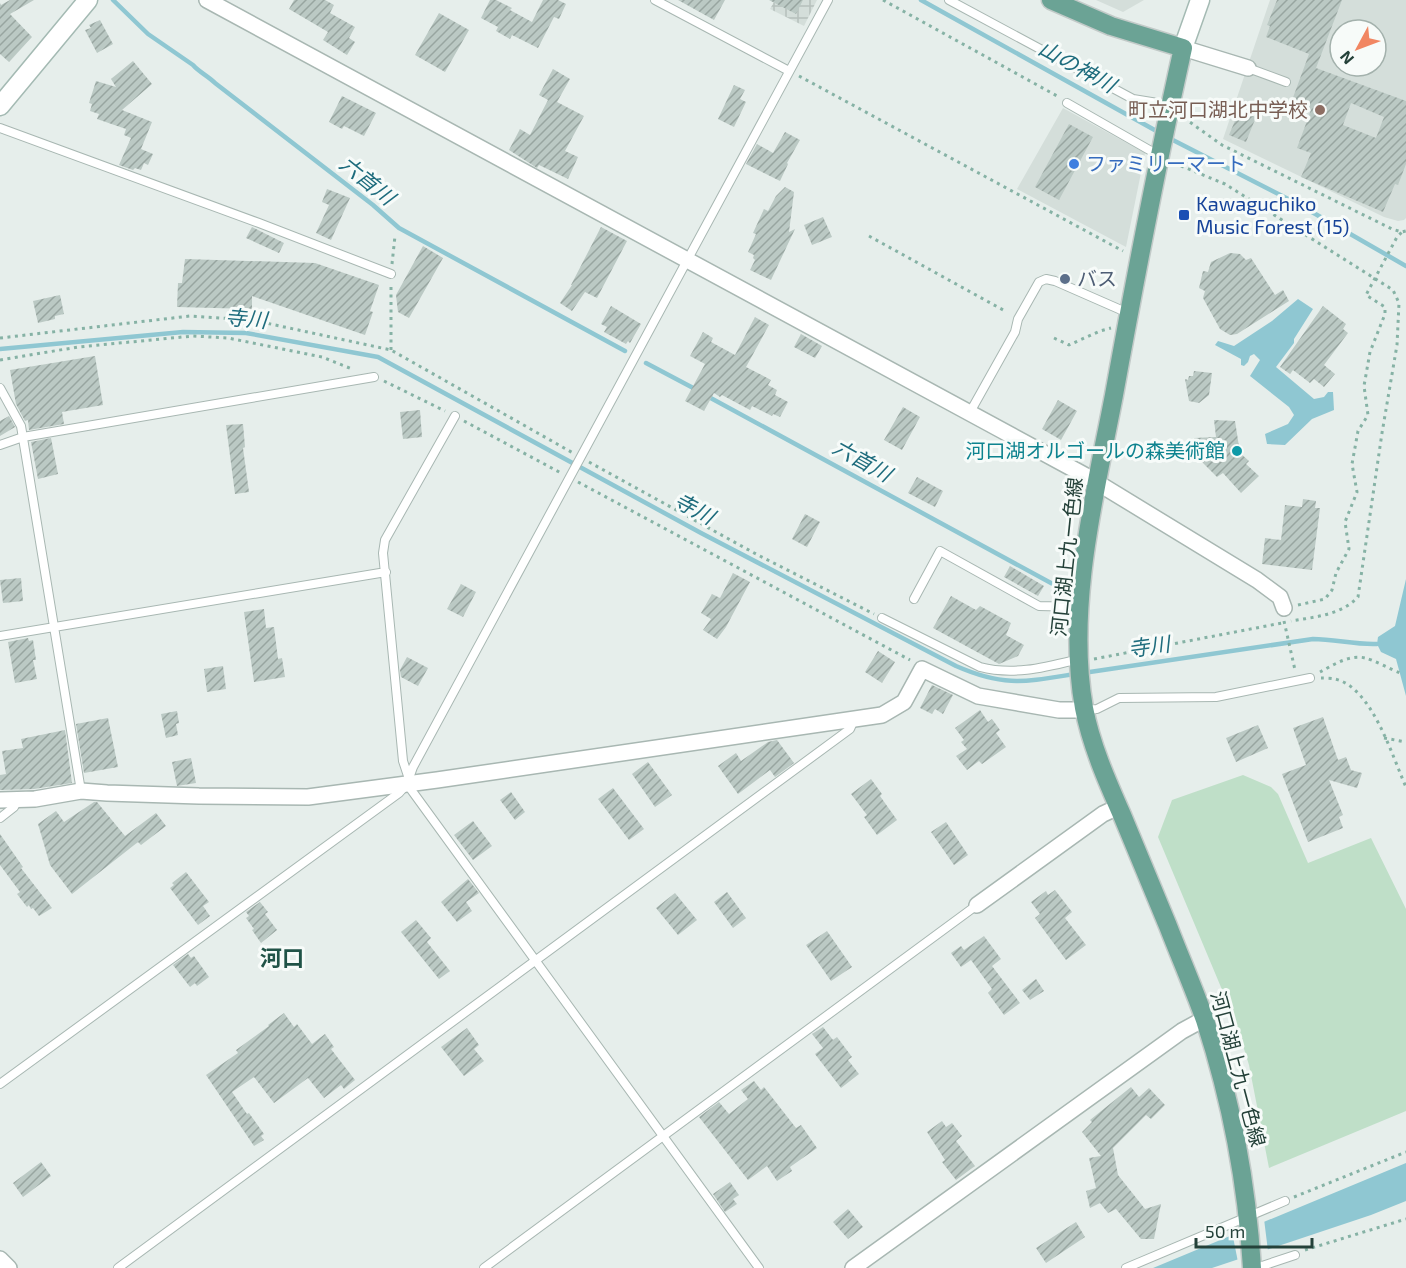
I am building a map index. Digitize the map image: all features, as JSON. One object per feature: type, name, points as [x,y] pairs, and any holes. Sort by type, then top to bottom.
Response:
[{"type":"main road","points":[[1062,2],[1111,26],[1183,48]]},
{"type":"main road","name":"河口湖上九一色線","points":[[1183,48],[1173,112],[1139,258],[1087,540],[1080,607],[1084,703],[1098,753],[1118,807],[1204,1019],[1234,1127],[1253,1265]]},
{"type":"street","points":[[0,106],[88,0]]},
{"type":"street","points":[[207,0],[1097,482],[1257,580],[1280,597],[1284,615]]},
{"type":"street","points":[[1200,0],[1183,48],[1248,68]]},
{"type":"street","points":[[0,800],[18,801],[81,790],[199,796],[308,796],[408,780],[854,720],[882,715],[904,702],[922,669],[978,696],[1059,710],[1084,703]]},
{"type":"street","points":[[977,905],[1103,814],[1118,807]]},
{"type":"street","points":[[853,1268],[1173,1038],[1204,1019]]},
{"type":"street","points":[[0,1259],[9,1268]]},
{"type":"lane","points":[[655,0],[789,71]]},
{"type":"lane","points":[[0,1084],[399,793],[828,0]]},
{"type":"lane","points":[[949,0],[1133,99],[1173,112]]},
{"type":"lane","points":[[1248,68],[1286,82]]},
{"type":"lane","points":[[1067,104],[1163,155]]},
{"type":"lane","points":[[0,128],[392,274]]},
{"type":"lane","points":[[969,414],[1015,333],[1018,319],[1040,282],[1046,279],[1055,281],[1129,313]]},
{"type":"lane","points":[[0,446],[23,437],[374,377]]},
{"type":"lane","points":[[0,388],[21,426],[81,790]]},
{"type":"lane","points":[[455,416],[385,540],[382,553],[386,572],[403,760],[408,780],[535,961],[759,1268]]},
{"type":"lane","points":[[914,599],[940,551],[1039,606],[1080,607]]},
{"type":"lane","points":[[0,636],[386,572]]},
{"type":"lane","points":[[882,618],[980,667],[994,671],[1011,672],[1083,661]]},
{"type":"lane","points":[[1084,703],[1097,709],[1119,698],[1216,697],[1307,679]]},
{"type":"lane","points":[[118,1268],[850,729],[854,720]]},
{"type":"lane","points":[[0,818],[18,801]]},
{"type":"lane","points":[[484,1268],[977,905]]},
{"type":"lane","points":[[1126,1268],[1248,1220],[1285,1201]]},
{"type":"lane","points":[[1253,1265],[1295,1255]]},
{"type":"path","points":[[883,0],[1062,98],[1067,104]]},
{"type":"path","points":[[789,71],[1139,258]]},
{"type":"path","points":[[1083,661],[1284,615],[1325,599],[1332,590],[1336,573],[1349,549],[1345,522],[1357,492],[1352,464],[1358,431],[1368,415],[1364,386],[1370,352],[1385,314],[1385,307],[1366,295],[1397,237],[1404,232],[1222,145],[1173,112]]},
{"type":"path","points":[[1163,155],[1225,184],[1393,290],[1399,303],[1397,345],[1358,597],[1350,606],[1334,613],[1284,615]]},
{"type":"path","points":[[391,350],[395,236]]},
{"type":"path","points":[[869,236],[1005,311]]},
{"type":"path","points":[[1054,338],[1069,345],[1100,331],[1115,328]]},
{"type":"path","points":[[0,360],[78,347],[193,336],[228,338],[322,357],[388,382],[455,416],[897,652],[922,669]]},
{"type":"path","points":[[1284,615],[1296,675]]},
{"type":"path","points":[[1307,679],[1339,662],[1356,657],[1366,658],[1400,673]]},
{"type":"path","points":[[1307,679],[1336,679],[1353,688],[1366,701],[1406,787]]},
{"type":"path","points":[[1384,738],[1406,742]]},
{"type":"path","points":[[1285,1201],[1406,1152]]},
{"type":"path","points":[[1295,1255],[1301,1251],[1406,1219]]},
{"type":"shaded area","points":[[775,0],[817,0],[804,26],[770,9]]},
{"type":"shaded area","points":[[1096,0],[1144,0],[1123,12]]},
{"type":"shaded area","name":"町立河口湖北中学校","points":[[1270,0],[1406,0],[1406,218],[1398,221],[1384,217],[1223,139]]},
{"type":"shaded area","points":[[1063,108],[1145,153],[1126,247],[1017,189]]},
{"type":"green space","points":[[1243,775],[1271,787],[1278,794],[1308,863],[1371,838],[1406,909],[1406,1111],[1269,1168],[1249,1065],[1236,1023],[1158,837],[1172,800]]},
{"type":"water","points":[[1298,299],[1313,309],[1294,339],[1294,343],[1276,367],[1314,399],[1333,392],[1334,410],[1312,419],[1285,445],[1267,444],[1265,434],[1288,424],[1294,415],[1289,407],[1250,376],[1260,360],[1254,354],[1244,366],[1241,365],[1241,359],[1215,345],[1218,341],[1234,346],[1272,321]]},
{"type":"water","points":[[1406,579],[1406,696],[1396,659],[1381,652],[1377,644],[1378,637],[1395,626]]},
{"type":"water","points":[[1406,1163],[1406,1201],[1371,1215],[1212,1268],[1153,1268]]},
{"type":"pier","points":[[1264,1219],[1268,1251],[1238,1262],[1232,1232]]},
{"type":"building","points":[[10,0],[34,0],[10,14],[32,37],[9,62],[0,54],[0,3],[1,5]]},
{"type":"building","points":[[294,0],[325,0],[334,5],[330,13],[355,27],[349,38],[355,42],[347,55],[323,40],[328,32],[289,9]]},
{"type":"building","points":[[490,0],[496,0],[512,8],[510,10],[532,22],[543,0],[558,0],[566,4],[559,19],[554,17],[538,48],[512,35],[510,39],[496,31],[498,27],[481,18]]},
{"type":"building","points":[[678,0],[725,0],[714,20]]},
{"type":"building","points":[[769,0],[803,0],[796,14]]},
{"type":"building","points":[[1277,0],[1342,0],[1335,18],[1328,18],[1328,37],[1316,68],[1328,72],[1328,78],[1343,78],[1406,101],[1406,164],[1398,185],[1395,184],[1383,212],[1301,177],[1311,153],[1297,148],[1311,110],[1291,103],[1309,54],[1266,37],[1270,26],[1267,25]],"holes":[[[1351,103],[1384,117],[1376,138],[1343,125]]]},
{"type":"building","points":[[439,13],[469,30],[445,72],[415,55]]},
{"type":"building","points":[[100,20],[113,44],[97,53],[85,30],[91,28],[89,25]]},
{"type":"building","points":[[133,61],[152,84],[122,110],[152,122],[141,149],[153,154],[148,165],[144,163],[141,170],[119,165],[131,138],[124,135],[126,129],[97,119],[99,114],[90,111],[92,104],[89,103],[96,81],[116,87],[111,79]]},
{"type":"building","points":[[553,69],[570,79],[557,102],[584,116],[565,151],[578,157],[568,179],[539,165],[537,168],[509,150],[520,129],[530,135],[548,100],[539,95]]},
{"type":"building","points":[[734,85],[745,90],[740,99],[746,102],[734,127],[718,119]]},
{"type":"building","points":[[342,96],[376,113],[364,136],[344,126],[342,129],[329,122]]},
{"type":"building","points":[[1239,111],[1256,117],[1246,142],[1229,135]]},
{"type":"building","points":[[1069,124],[1093,137],[1059,200],[1035,187]]},
{"type":"building","points":[[785,132],[800,140],[780,181],[746,164],[757,144],[773,153]]},
{"type":"building","points":[[785,187],[794,192],[789,232],[795,229],[771,280],[750,270],[755,260],[754,255],[748,252],[756,234],[753,233],[764,209],[768,211],[776,196]]},
{"type":"building","points":[[327,189],[350,198],[331,240],[316,233],[329,205],[322,202]]},
{"type":"building","points":[[823,217],[832,237],[812,245],[804,225]]},
{"type":"building","points":[[252,227],[284,243],[279,253],[246,238]]},
{"type":"building","points":[[601,227],[627,241],[597,298],[585,292],[572,311],[560,303],[572,285]]},
{"type":"building","points":[[423,246],[443,258],[409,318],[398,312],[396,295]]},
{"type":"building","points":[[1230,253],[1240,254],[1246,260],[1251,258],[1275,295],[1283,290],[1289,301],[1237,334],[1230,335],[1220,329],[1203,298],[1205,291],[1199,288],[1203,271],[1208,272],[1211,262]]},
{"type":"building","points":[[185,259],[315,263],[379,285],[365,335],[252,296],[252,309],[177,307],[178,283],[182,283]]},
{"type":"building","points":[[60,295],[64,314],[38,323],[33,301]]},
{"type":"building","points":[[611,306],[641,324],[630,343],[628,341],[626,344],[604,332],[607,327],[601,324]]},
{"type":"building","points":[[1323,306],[1346,324],[1343,329],[1348,333],[1324,365],[1335,374],[1324,387],[1314,379],[1310,383],[1293,370],[1290,374],[1280,367]]},
{"type":"building","points":[[755,317],[769,325],[746,367],[771,380],[768,385],[777,390],[775,395],[788,402],[780,417],[773,414],[772,416],[752,406],[750,410],[714,393],[704,411],[685,401],[705,364],[690,356],[703,332],[713,338],[711,342],[735,355]]},
{"type":"building","points":[[801,334],[822,346],[815,358],[794,347]]},
{"type":"building","points":[[95,356],[103,405],[62,412],[64,424],[29,430],[28,420],[25,421],[16,404],[10,370]]},
{"type":"building","points":[[1194,371],[1212,373],[1209,395],[1199,403],[1189,401],[1185,379],[1188,380],[1189,376],[1193,376]]},
{"type":"building","points":[[1058,400],[1077,411],[1061,440],[1042,429]]},
{"type":"building","points":[[903,407],[920,417],[902,450],[884,440]]},
{"type":"building","points":[[420,410],[422,437],[403,439],[400,412]]},
{"type":"building","points":[[9,416],[15,427],[0,436],[0,421]]},
{"type":"building","points":[[1214,420],[1235,421],[1240,453],[1249,461],[1246,464],[1259,476],[1241,493],[1223,473],[1217,477],[1201,461],[1198,462],[1194,438],[1216,437]]},
{"type":"building","points":[[243,424],[245,447],[243,448],[249,492],[235,494],[226,425]]},
{"type":"building","points":[[51,438],[58,474],[38,479],[31,442]]},
{"type":"building","points":[[917,477],[943,491],[935,507],[908,493]]},
{"type":"building","points":[[1303,499],[1316,501],[1315,508],[1320,508],[1312,570],[1262,564],[1265,538],[1281,540],[1285,505],[1302,507]]},
{"type":"building","points":[[805,514],[820,522],[807,547],[792,539]]},
{"type":"building","points":[[1010,566],[1044,586],[1038,596],[1004,577]]},
{"type":"building","points":[[733,573],[750,582],[717,639],[703,630],[711,619],[701,613],[712,594],[720,598]]},
{"type":"building","points":[[21,578],[23,601],[3,603],[0,580]]},
{"type":"building","points":[[461,584],[476,592],[463,617],[447,609]]},
{"type":"building","points":[[951,596],[976,610],[980,606],[1011,623],[1006,635],[1024,645],[1018,656],[999,664],[933,628]]},
{"type":"building","points":[[264,609],[266,628],[274,627],[278,659],[282,658],[285,677],[254,682],[244,612]]},
{"type":"building","points":[[28,638],[29,641],[33,640],[36,660],[33,660],[37,679],[15,683],[8,642]]},
{"type":"building","points":[[878,651],[895,662],[882,683],[865,672]]},
{"type":"building","points":[[407,657],[428,668],[418,686],[401,677],[400,670]]},
{"type":"building","points":[[223,666],[226,689],[207,692],[204,669]]},
{"type":"building","points":[[932,685],[953,695],[943,714],[935,709],[932,714],[920,708]]},
{"type":"building","points":[[980,710],[988,722],[992,719],[1000,730],[996,733],[1006,747],[982,764],[979,761],[967,770],[956,756],[967,749],[961,742],[964,740],[955,728]]},
{"type":"building","points":[[177,711],[178,735],[166,738],[161,714]]},
{"type":"building","points":[[1323,717],[1338,760],[1346,757],[1351,770],[1362,773],[1357,788],[1329,780],[1343,815],[1339,817],[1343,828],[1308,842],[1282,774],[1306,765],[1293,728]]},
{"type":"building","points":[[108,718],[118,767],[84,773],[76,724]]},
{"type":"building","points":[[1258,725],[1268,748],[1236,762],[1226,738]]},
{"type":"building","points":[[65,730],[72,783],[34,789],[0,790],[0,775],[6,774],[2,751],[23,748],[21,739]]},
{"type":"building","points":[[777,740],[794,763],[775,777],[770,770],[738,794],[718,766],[736,753],[741,761],[768,742]]},
{"type":"building","points":[[191,758],[196,783],[177,786],[172,762]]},
{"type":"building","points":[[648,762],[672,795],[655,807],[632,774]]},
{"type":"building","points":[[871,779],[897,820],[877,835],[864,817],[867,815],[851,794]]},
{"type":"building","points":[[613,788],[644,829],[629,840],[598,799]]},
{"type":"building","points":[[511,792],[525,812],[515,820],[500,800]]},
{"type":"building","points":[[97,802],[125,836],[156,813],[166,826],[141,845],[138,842],[72,894],[50,865],[38,824],[56,811],[64,822]]},
{"type":"building","points":[[473,821],[492,846],[473,860],[454,835]]},
{"type":"building","points":[[946,822],[968,855],[954,865],[931,832]]},
{"type":"building","points":[[0,834],[23,867],[21,868],[52,908],[39,916],[29,905],[27,907],[17,894],[20,892],[0,865]]},
{"type":"building","points":[[186,872],[209,902],[203,906],[210,916],[198,925],[170,888],[174,885],[172,883]]},
{"type":"building","points":[[468,879],[479,893],[466,902],[472,911],[457,922],[441,902]]},
{"type":"building","points":[[1055,890],[1072,912],[1065,918],[1086,945],[1066,960],[1035,918],[1040,914],[1031,902],[1046,891],[1048,895]]},
{"type":"building","points":[[727,892],[746,918],[733,928],[714,902]]},
{"type":"building","points":[[675,893],[697,920],[678,935],[656,908]]},
{"type":"building","points":[[260,902],[268,912],[265,914],[277,930],[261,943],[246,918],[249,916],[246,912]]},
{"type":"building","points":[[416,920],[431,938],[427,942],[450,971],[439,979],[401,932]]},
{"type":"building","points":[[827,931],[852,967],[831,981],[806,945]]},
{"type":"building","points":[[984,936],[1001,959],[992,966],[1020,1003],[1004,1015],[988,993],[992,989],[971,960],[961,967],[951,953],[961,946],[964,950]]},
{"type":"building","points":[[188,954],[191,958],[194,956],[209,977],[197,986],[195,983],[190,987],[173,965]]},
{"type":"building","points":[[1036,979],[1044,991],[1030,1000],[1022,990]]},
{"type":"building","points":[[284,1013],[294,1027],[297,1024],[312,1044],[325,1034],[334,1047],[331,1049],[355,1080],[344,1089],[341,1085],[324,1098],[308,1078],[274,1103],[254,1077],[232,1092],[264,1134],[261,1136],[264,1140],[254,1146],[206,1075],[238,1053],[236,1050]]},
{"type":"building","points":[[823,1027],[833,1040],[837,1037],[852,1057],[848,1060],[859,1074],[841,1088],[815,1054],[823,1048],[812,1034]]},
{"type":"building","points":[[467,1028],[479,1045],[474,1049],[484,1061],[464,1076],[441,1047]]},
{"type":"building","points":[[754,1081],[761,1090],[764,1087],[796,1128],[801,1125],[817,1148],[790,1167],[792,1171],[777,1181],[767,1166],[748,1180],[699,1117],[719,1102],[729,1114],[748,1099],[741,1090]]},
{"type":"building","points":[[1131,1087],[1139,1097],[1149,1088],[1165,1105],[1151,1119],[1146,1115],[1113,1148],[1118,1175],[1145,1209],[1161,1204],[1154,1239],[1141,1239],[1116,1209],[1108,1213],[1100,1203],[1090,1208],[1086,1191],[1096,1188],[1089,1158],[1101,1156],[1082,1132],[1092,1122],[1090,1120]]},
{"type":"building","points":[[942,1121],[946,1127],[952,1123],[962,1136],[956,1141],[975,1166],[956,1180],[942,1162],[945,1160],[927,1132]]},
{"type":"building","points":[[41,1162],[51,1176],[23,1197],[13,1183]]},
{"type":"building","points":[[730,1182],[739,1195],[733,1199],[737,1204],[725,1212],[713,1194]]},
{"type":"building","points":[[848,1209],[863,1227],[848,1239],[833,1222]]},
{"type":"building","points":[[1076,1222],[1085,1237],[1046,1263],[1036,1248]]},
{"type":"waterway","name":"六首川","points":[[113,0],[148,34],[193,65],[373,205],[399,228],[625,351]]},
{"type":"waterway","name":"山の神川","points":[[921,0],[1160,133]]},
{"type":"waterway","name":"山の神川","points":[[1167,137],[1298,204],[1406,266]]},
{"type":"waterway","name":"寺川","points":[[0,349],[183,332],[246,333],[378,357],[701,533],[956,666],[988,677],[1014,681],[1075,674]]},
{"type":"waterway","name":"六首川","points":[[646,363],[697,390]]},
{"type":"waterway","name":"六首川","points":[[707,396],[1062,589]]},
{"type":"waterway","name":"寺川","points":[[1083,673],[1313,639],[1377,644]]},
{"type":"place","name":"町立河口湖北中学校","points":[[1320,110]]},
{"type":"place","name":"ファミリーマート","points":[[1074,164]]},
{"type":"place","name":"Kawaguchiko Music Forest (15)","points":[[1184,215]]},
{"type":"place","name":"バス","points":[[1065,279]]},
{"type":"place","name":"河口湖オルゴールの森美術館","points":[[1237,451]]},
{"type":"district","name":"河口","points":[[282,958]]}]
